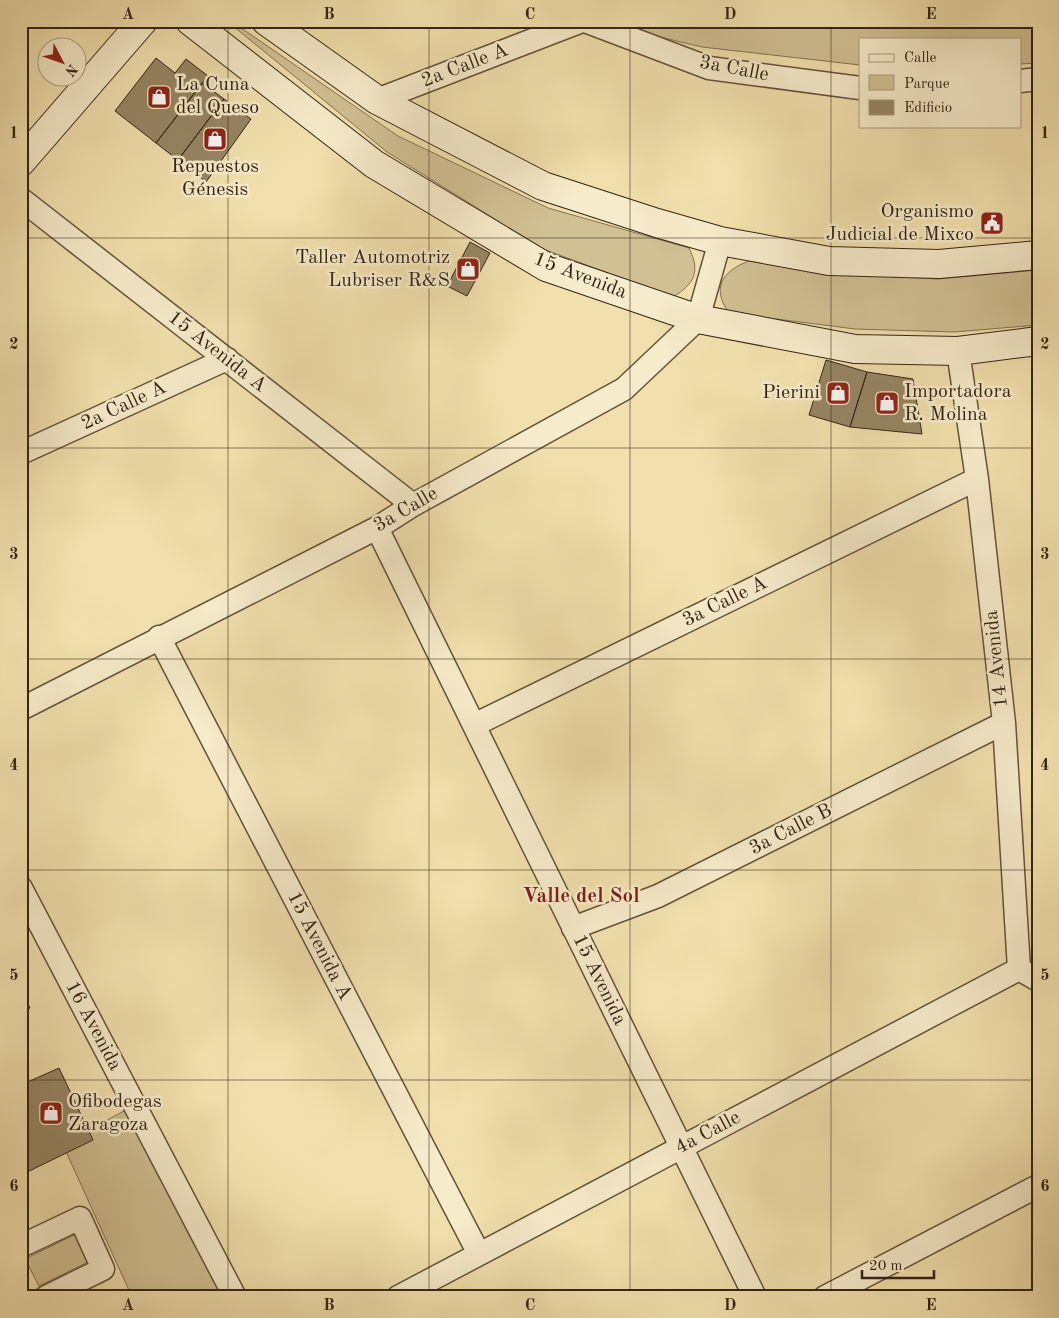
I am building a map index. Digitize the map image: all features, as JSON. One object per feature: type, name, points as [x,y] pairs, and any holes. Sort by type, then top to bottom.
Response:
[{"type":"main road","points":[[21,162],[136,30],[162,21]]},
{"type":"main road","points":[[173,21],[187,25],[217,41]]},
{"type":"main road","name":"15 Avenida","points":[[190,21],[374,164],[546,267],[698,319],[855,349],[958,351],[1038,341]]},
{"type":"main road","points":[[266,21],[378,100],[543,186],[657,224],[720,241],[829,261],[939,264],[1038,255]]},
{"type":"street","name":"2a Calle A","points":[[378,100],[583,21]]},
{"type":"street","name":"3a Calle","points":[[583,21],[709,68],[859,88]]},
{"type":"street","points":[[1022,81],[1038,79]]},
{"type":"street","name":"15 Avenida A","points":[[21,198],[413,505]]},
{"type":"street","points":[[698,319],[720,241]]},
{"type":"street","name":"3a Calle","points":[[21,709],[376,528],[413,505],[624,389],[698,319]]},
{"type":"street","name":"14 Avenida","points":[[958,351],[977,479],[1004,723],[1019,969]]},
{"type":"street","name":"2a Calle A","points":[[21,453],[227,359]]},
{"type":"street","name":"3a Calle A","points":[[474,725],[977,479]]},
{"type":"street","name":"15 Avenida","points":[[376,528],[755,1297]]},
{"type":"street","name":"15 Avenida A","points":[[159,637],[479,1254]]},
{"type":"street","name":"3a Calle B","points":[[573,928],[658,896],[1004,723]]},
{"type":"street","name":"16 Avenida","points":[[21,888],[235,1297]]},
{"type":"street","points":[[1019,969],[1038,980]]},
{"type":"street","name":"4a Calle","points":[[398,1297],[1019,969]]},
{"type":"street","points":[[825,1297],[1038,1186]]},
{"type":"street","points":[[21,1246],[80,1218],[103,1269],[46,1297]]},
{"type":"green space","points":[[227,21],[231,21],[398,136],[548,208],[689,248],[695,264],[693,277],[686,287],[673,297],[543,249],[387,152]]},
{"type":"green space","points":[[645,21],[1038,21],[1038,63],[1022,64],[1022,38],[859,38],[859,65],[702,47],[626,29]]},
{"type":"green space","points":[[749,261],[821,273],[938,279],[1038,270],[1038,325],[954,332],[855,329],[729,313],[721,296],[720,288],[722,281],[732,270]]},
{"type":"green space","points":[[129,1108],[232,1297],[132,1297],[63,1145]]},
{"type":"green space","points":[[78,1233],[90,1261],[39,1286],[25,1259]]},
{"type":"building","name":"La Cuna del Queso","points":[[156,58],[175,73],[186,59],[208,76],[156,143],[115,111]]},
{"type":"building","points":[[202,83],[224,99],[178,160],[156,143]]},
{"type":"building","name":"Repuestos Génesis","points":[[224,99],[251,119],[206,182],[178,160]]},
{"type":"building","name":"Taller Automotriz Lubriser R&S","points":[[470,242],[490,253],[467,296],[447,286]]},
{"type":"building","name":"Pierini","points":[[826,360],[867,372],[850,427],[809,415]]},
{"type":"building","name":"Importadora R. Molina","points":[[867,372],[913,379],[922,434],[850,427]]},
{"type":"building","points":[[21,990],[30,1008],[21,1012]]},
{"type":"building","name":"Ofibodegas Zaragoza","points":[[59,1068],[93,1140],[21,1175],[21,1085]]},
{"type":"place","name":"La Cuna del Queso","points":[[159,97]]},
{"type":"place","name":"Repuestos Génesis","points":[[215,139]]},
{"type":"place","name":"Organismo Judicial de Mixco","points":[[992,223]]},
{"type":"place","name":"Taller Automotriz Lubriser R&S","points":[[468,269]]},
{"type":"place","name":"Pierini","points":[[838,393]]},
{"type":"place","name":"Importadora R. Molina","points":[[887,403]]},
{"type":"place","name":"Ofibodegas Zaragoza","points":[[51,1113]]},
{"type":"district","name":"Valle del Sol","points":[[581,896]]}]
